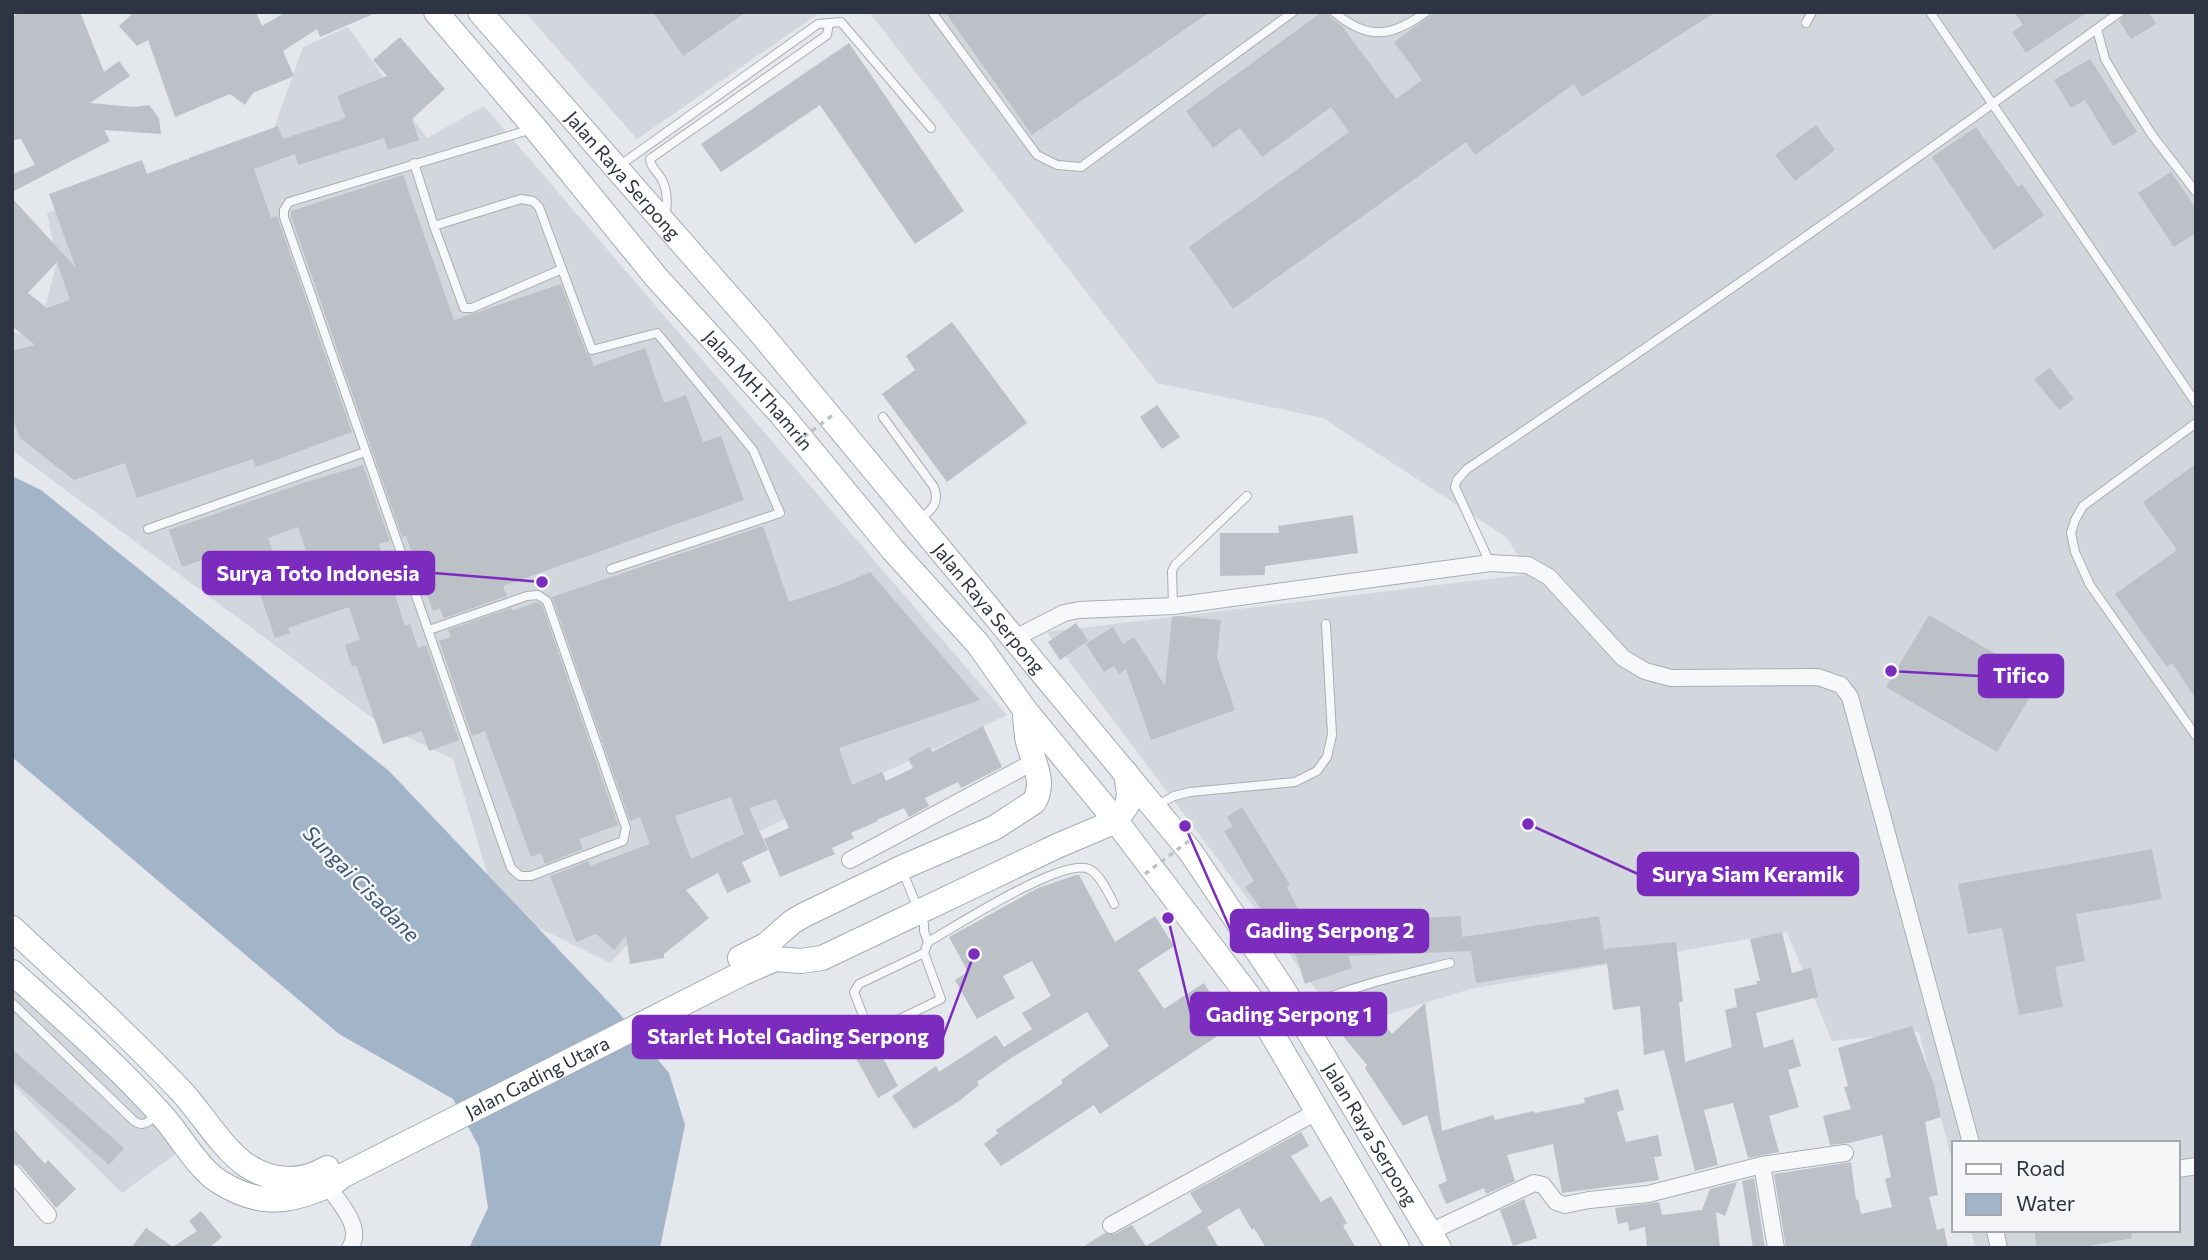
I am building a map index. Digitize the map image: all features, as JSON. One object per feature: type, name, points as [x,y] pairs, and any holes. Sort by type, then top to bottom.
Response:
[{"type":"main road","name":"Jalan MH.Thamrin","points":[[436,12],[656,276],[781,414],[892,550],[978,644],[1024,710],[1075,770]]},
{"type":"main road","name":"Jalan Raya Serpong","points":[[480,12],[759,331],[1016,638],[1092,735],[1126,772],[1194,857],[1296,1011],[1434,1240]]},
{"type":"main road","name":"Jalan Gading Utara","points":[[12,972],[160,1112],[205,1169],[217,1180],[237,1191],[274,1201],[297,1198],[338,1173],[739,967],[804,915],[901,868],[994,828],[1029,806],[1037,796],[1039,779],[1028,740],[1024,710]]},
{"type":"main road","name":"Jalan Raya Serpong","points":[[1075,770],[1254,1003],[1397,1248]]},
{"type":"main road","points":[[1116,821],[1127,805],[1129,794],[1126,772]]},
{"type":"main road","name":"Jalan Gading Utara","points":[[739,967],[775,959],[801,961],[821,958],[918,920],[1057,846],[1116,821]]},
{"type":"main road","name":"Jalan Gading Utara","points":[[12,928],[183,1094],[245,1164],[272,1176],[292,1180],[320,1172],[338,1173]]},
{"type":"main road","points":[[205,1169],[229,1148]]},
{"type":"street","points":[[1016,638],[1064,613],[1079,610],[1172,606],[1490,563],[1528,565],[1549,578],[1623,658],[1645,671],[1671,678],[1818,677],[1841,685],[1850,697],[1970,1141]]},
{"type":"street","points":[[850,860],[1035,761]]},
{"type":"street","points":[[1111,1225],[1318,1111]]},
{"type":"street","points":[[1434,1240],[1534,1183],[1543,1185],[1556,1202],[1565,1205],[1648,1194],[1762,1165],[1845,1153]]},
{"type":"street","points":[[1762,1165],[1776,1248]]},
{"type":"street","points":[[12,1172],[48,1215]]},
{"type":"street","points":[[338,1173],[355,1229],[354,1243],[350,1248]]},
{"type":"lane","points":[[932,12],[1037,155],[1057,165],[1082,167],[1293,12]]},
{"type":"lane","points":[[1334,12],[1343,20],[1372,34],[1396,31],[1426,12]]},
{"type":"lane","points":[[1806,23],[1812,12]]},
{"type":"lane","points":[[1930,12],[2196,403]]},
{"type":"lane","points":[[1490,563],[1455,487],[1457,480],[1467,469],[1603,378],[1993,105],[2120,12]]},
{"type":"lane","points":[[617,168],[818,24],[841,22],[931,128]]},
{"type":"lane","points":[[663,224],[667,194],[660,177],[651,167],[650,159],[827,34],[829,23]]},
{"type":"lane","points":[[2097,29],[2105,59],[2119,83],[2151,135],[2196,192]]},
{"type":"lane","points":[[687,118],[695,128]]},
{"type":"lane","points":[[429,630],[527,596],[538,595],[547,601],[626,828],[623,841],[531,876],[524,877],[511,868],[284,217],[284,210],[289,202],[535,128]]},
{"type":"lane","points":[[414,163],[464,308],[472,308],[562,269]]},
{"type":"lane","points":[[434,226],[521,199],[533,201],[539,207],[592,350],[657,333],[753,450],[780,513],[611,569]]},
{"type":"lane","points":[[883,417],[934,487],[937,497],[935,506],[917,522]]},
{"type":"lane","points":[[2196,423],[2083,506],[2071,533],[2075,552],[2091,585],[2196,736]]},
{"type":"lane","points":[[148,529],[365,452]]},
{"type":"lane","points":[[1172,606],[1174,565],[1247,496]]},
{"type":"lane","points":[[1154,807],[1174,796],[1190,792],[1295,782],[1317,771],[1327,757],[1332,735],[1326,624]]},
{"type":"lane","points":[[924,953],[855,988],[854,992],[867,1026],[877,1030],[941,999],[924,953],[928,942],[1034,883],[1076,867],[1087,868],[1093,872],[1114,904]]},
{"type":"lane","points":[[901,868],[928,942]]},
{"type":"lane","points":[[1296,1011],[1365,984],[1450,963]]},
{"type":"lane","points":[[12,1003],[134,1121],[145,1124],[160,1112]]},
{"type":"path","points":[[796,443],[834,414]]},
{"type":"path","points":[[1145,874],[1190,840]]},
{"type":"shaded area","points":[[525,12],[821,12],[637,139]]},
{"type":"shaded area","points":[[869,12],[2196,12],[2196,1248],[1975,1248],[1971,1232],[2180,1232],[2180,1141],[1952,1141],[1952,1160],[1919,1032],[1832,1041],[1787,932],[1470,989],[1345,1028],[1047,632],[1531,574],[1505,536],[1323,418],[1157,383]]},
{"type":"shaded area","points":[[348,27],[427,138],[484,106],[1007,715],[663,876],[642,929],[610,963],[527,922],[491,886],[453,759],[382,725],[12,450],[12,332],[37,339],[57,261],[47,213],[272,134],[303,47]]},
{"type":"shaded area","points":[[12,959],[45,983],[188,1145],[122,1193],[12,1084]]},
{"type":"water","name":"Sungai Cisadane","points":[[12,476],[41,490],[389,771],[618,1012],[669,1073],[685,1125],[660,1248],[469,1248],[488,1208],[479,1147],[453,1099],[339,1034],[12,757]]},
{"type":"building","points":[[23,12],[80,12],[104,72],[119,61],[130,76],[90,103],[134,107],[149,105],[159,118],[161,134],[104,130],[110,141],[12,192],[12,174],[35,165],[21,139],[12,140],[12,16]]},
{"type":"building","points":[[134,12],[256,12],[262,26],[286,12],[378,12],[320,37],[317,29],[283,51],[294,76],[253,93],[245,105],[230,94],[175,117],[148,40],[137,46],[119,26]]},
{"type":"building","points":[[653,12],[746,12],[683,56]]},
{"type":"building","points":[[945,12],[1210,12],[1032,135]]},
{"type":"building","points":[[1322,12],[1328,12],[1330,17],[1342,26],[1396,99],[1422,80],[1394,42],[1435,12],[1716,12],[1582,97],[1574,84],[1475,155],[1466,142],[1233,309],[1189,247],[1349,132],[1331,107],[1262,157],[1240,128],[1213,148],[1186,111]]},
{"type":"building","points":[[2014,12],[2088,12],[2026,53],[2012,32],[2023,25]]},
{"type":"building","points":[[2126,12],[2149,12],[2156,24],[2131,39],[2119,21]]},
{"type":"building","points":[[400,37],[445,89],[412,119],[419,140],[388,150],[384,138],[298,165],[295,154],[254,169],[271,218],[277,216],[352,432],[256,467],[253,459],[137,498],[125,463],[74,480],[20,438],[12,416],[12,351],[35,345],[12,326],[12,198],[76,268],[49,194],[142,160],[147,174],[278,126],[283,139],[346,118],[337,96],[387,76],[373,60]],"holes":[[[57,262],[70,300],[47,308],[28,293]]]},
{"type":"building","points":[[849,43],[964,211],[915,244],[820,105],[721,172],[701,144]]},
{"type":"building","points":[[2090,59],[2137,132],[2113,146],[2085,100],[2071,108],[2054,80]]},
{"type":"building","points":[[1816,125],[1835,150],[1795,181],[1775,155]]},
{"type":"building","points":[[1976,127],[2018,187],[2022,184],[2044,215],[1994,250],[1932,157]]},
{"type":"building","points":[[2171,172],[2196,209],[2196,233],[2174,247],[2138,193]]},
{"type":"building","points":[[403,175],[454,320],[561,284],[586,352],[594,366],[645,348],[664,403],[686,395],[703,442],[721,436],[744,500],[503,586],[507,596],[444,618],[440,608],[433,611],[406,536],[402,537],[291,216],[291,211]]},
{"type":"building","points":[[952,322],[1027,423],[947,482],[882,394],[915,370],[906,356]]},
{"type":"building","points":[[2050,368],[2074,399],[2059,410],[2034,379]]},
{"type":"building","points":[[1157,405],[1180,437],[1162,449],[1140,417]]},
{"type":"building","points":[[2196,464],[2196,699],[2172,663],[2167,667],[2115,594],[2177,550],[2143,502]]},
{"type":"building","points":[[363,465],[390,541],[379,544],[405,626],[410,624],[418,648],[426,645],[459,740],[429,751],[422,731],[383,744],[356,665],[352,667],[345,645],[360,640],[349,607],[288,628],[290,633],[275,638],[257,585],[230,594],[217,555],[182,567],[169,530]],"holes":[[[298,527],[313,572],[283,582],[268,538]]]},
{"type":"building","points":[[1353,515],[1358,553],[1265,566],[1265,575],[1220,576],[1220,533],[1279,533],[1278,526]]},
{"type":"building","points":[[763,526],[789,602],[870,572],[980,700],[839,748],[852,785],[882,772],[886,781],[913,768],[908,758],[930,747],[932,752],[983,726],[1002,767],[961,788],[958,782],[925,798],[929,806],[909,817],[904,808],[877,820],[851,833],[854,838],[832,848],[835,854],[780,877],[764,839],[789,828],[776,799],[749,808],[768,850],[742,862],[751,882],[727,893],[718,873],[686,890],[709,918],[664,954],[664,958],[630,964],[626,936],[614,950],[596,934],[576,942],[550,876],[588,861],[590,866],[650,844],[640,817],[630,821],[552,597]],"holes":[[[731,797],[744,834],[691,859],[675,816]]]},
{"type":"building","points":[[537,602],[542,605],[618,825],[579,839],[583,849],[545,864],[541,853],[531,857],[485,731],[472,736],[439,641],[451,637],[448,630]]},
{"type":"building","points":[[1929,615],[2040,680],[1997,752],[1886,687]]},
{"type":"building","points":[[1172,617],[1221,620],[1217,658],[1235,710],[1151,740],[1126,669],[1119,674],[1114,666],[1104,672],[1086,644],[1113,627],[1123,644],[1134,637],[1165,686]]},
{"type":"building","points":[[1076,623],[1088,641],[1060,660],[1048,642]]},
{"type":"building","points":[[1242,807],[1290,885],[1287,887],[1302,917],[1320,915],[1329,943],[1354,935],[1353,921],[1461,916],[1462,937],[1599,916],[1604,949],[1676,942],[1683,1002],[1679,1002],[1685,1062],[1732,1047],[1725,1010],[1737,1007],[1734,989],[1760,981],[1750,939],[1782,932],[1792,973],[1811,968],[1818,997],[1756,1013],[1764,1048],[1793,1039],[1801,1066],[1788,1070],[1799,1107],[1769,1116],[1779,1152],[1748,1158],[1733,1103],[1704,1110],[1718,1165],[1695,1171],[1664,1050],[1644,1055],[1640,1006],[1613,1010],[1607,963],[1476,983],[1471,951],[1348,956],[1352,968],[1305,984],[1296,956],[1245,887],[1254,881],[1224,831],[1233,826],[1227,817]]},
{"type":"building","points":[[2152,849],[2162,899],[2076,914],[2085,961],[2055,967],[2063,1007],[2019,1015],[2002,928],[1968,934],[1958,884]]},
{"type":"building","points":[[1079,875],[1115,942],[1155,916],[1174,946],[1138,970],[1164,1009],[1204,983],[1212,996],[1208,998],[1228,1029],[1100,1114],[1094,1105],[1001,1166],[984,1144],[998,1133],[996,1130],[1063,1083],[1061,1080],[1109,1046],[1087,1012],[1011,1058],[977,1082],[979,1085],[959,1101],[914,1129],[892,1096],[936,1066],[939,1072],[996,1035],[1005,1049],[1004,1047],[1032,1029],[1022,1013],[1051,996],[1032,961],[1003,976],[1015,998],[977,1019],[955,980],[968,972],[949,937],[1038,888]]},
{"type":"building","points":[[1425,1003],[1442,1131],[1493,1115],[1495,1120],[1585,1103],[1584,1098],[1618,1089],[1624,1110],[1617,1112],[1626,1142],[1658,1135],[1662,1156],[1654,1157],[1659,1180],[1562,1193],[1553,1144],[1507,1155],[1515,1181],[1486,1194],[1484,1188],[1446,1204],[1438,1185],[1447,1181],[1427,1115],[1403,1126],[1365,1068],[1367,1065],[1337,1029],[1355,1015],[1366,1027],[1378,1017],[1392,1034]]},
{"type":"building","points":[[1912,1026],[1934,1085],[1941,1117],[1925,1122],[1938,1195],[1929,1197],[1937,1230],[1944,1228],[1948,1248],[1786,1248],[1774,1174],[1851,1162],[1856,1200],[1858,1199],[1861,1214],[1892,1207],[1885,1179],[1891,1177],[1882,1135],[1830,1145],[1823,1116],[1851,1109],[1844,1087],[1848,1086],[1838,1048]]},
{"type":"building","points":[[864,1032],[870,1034],[898,1086],[878,1098],[847,1042]]},
{"type":"building","points":[[12,1049],[124,1148],[109,1165],[12,1080]]},
{"type":"building","points":[[12,1127],[45,1164],[48,1160],[76,1189],[56,1208],[20,1165],[12,1162]]},
{"type":"building","points":[[1301,1132],[1309,1146],[1291,1156],[1321,1202],[1331,1196],[1347,1223],[1343,1226],[1356,1248],[1266,1248],[1239,1208],[1207,1227],[1219,1248],[1081,1248],[1105,1233],[1115,1234],[1132,1225],[1146,1246],[1202,1212],[1190,1193]]},
{"type":"building","points":[[1754,1178],[1765,1248],[1753,1248],[1742,1181]]},
{"type":"building","points":[[1737,1182],[1725,1216],[1716,1212],[1720,1248],[1647,1248],[1645,1227],[1629,1231],[1628,1222],[1618,1224],[1615,1208],[1659,1202],[1662,1215],[1702,1210],[1710,1189]]},
{"type":"building","points":[[1524,1199],[1537,1238],[1513,1246],[1500,1210]]},
{"type":"building","points":[[201,1211],[222,1237],[209,1248],[131,1248],[146,1228],[173,1247],[197,1231],[189,1221]]},
{"type":"building","points":[[2034,1232],[2131,1232],[2132,1238],[2079,1248],[2037,1248]]},
{"type":"place","name":"Surya Toto Indonesia","points":[[542,582]]},
{"type":"place","name":"Tifico","points":[[1891,671]]},
{"type":"place","name":"Surya Siam Keramik","points":[[1528,824]]},
{"type":"place","name":"Gading Serpong 2","points":[[1185,826]]},
{"type":"place","name":"Gading Serpong 1","points":[[1168,918]]},
{"type":"place","name":"Starlet Hotel Gading Serpong","points":[[974,954]]}]
